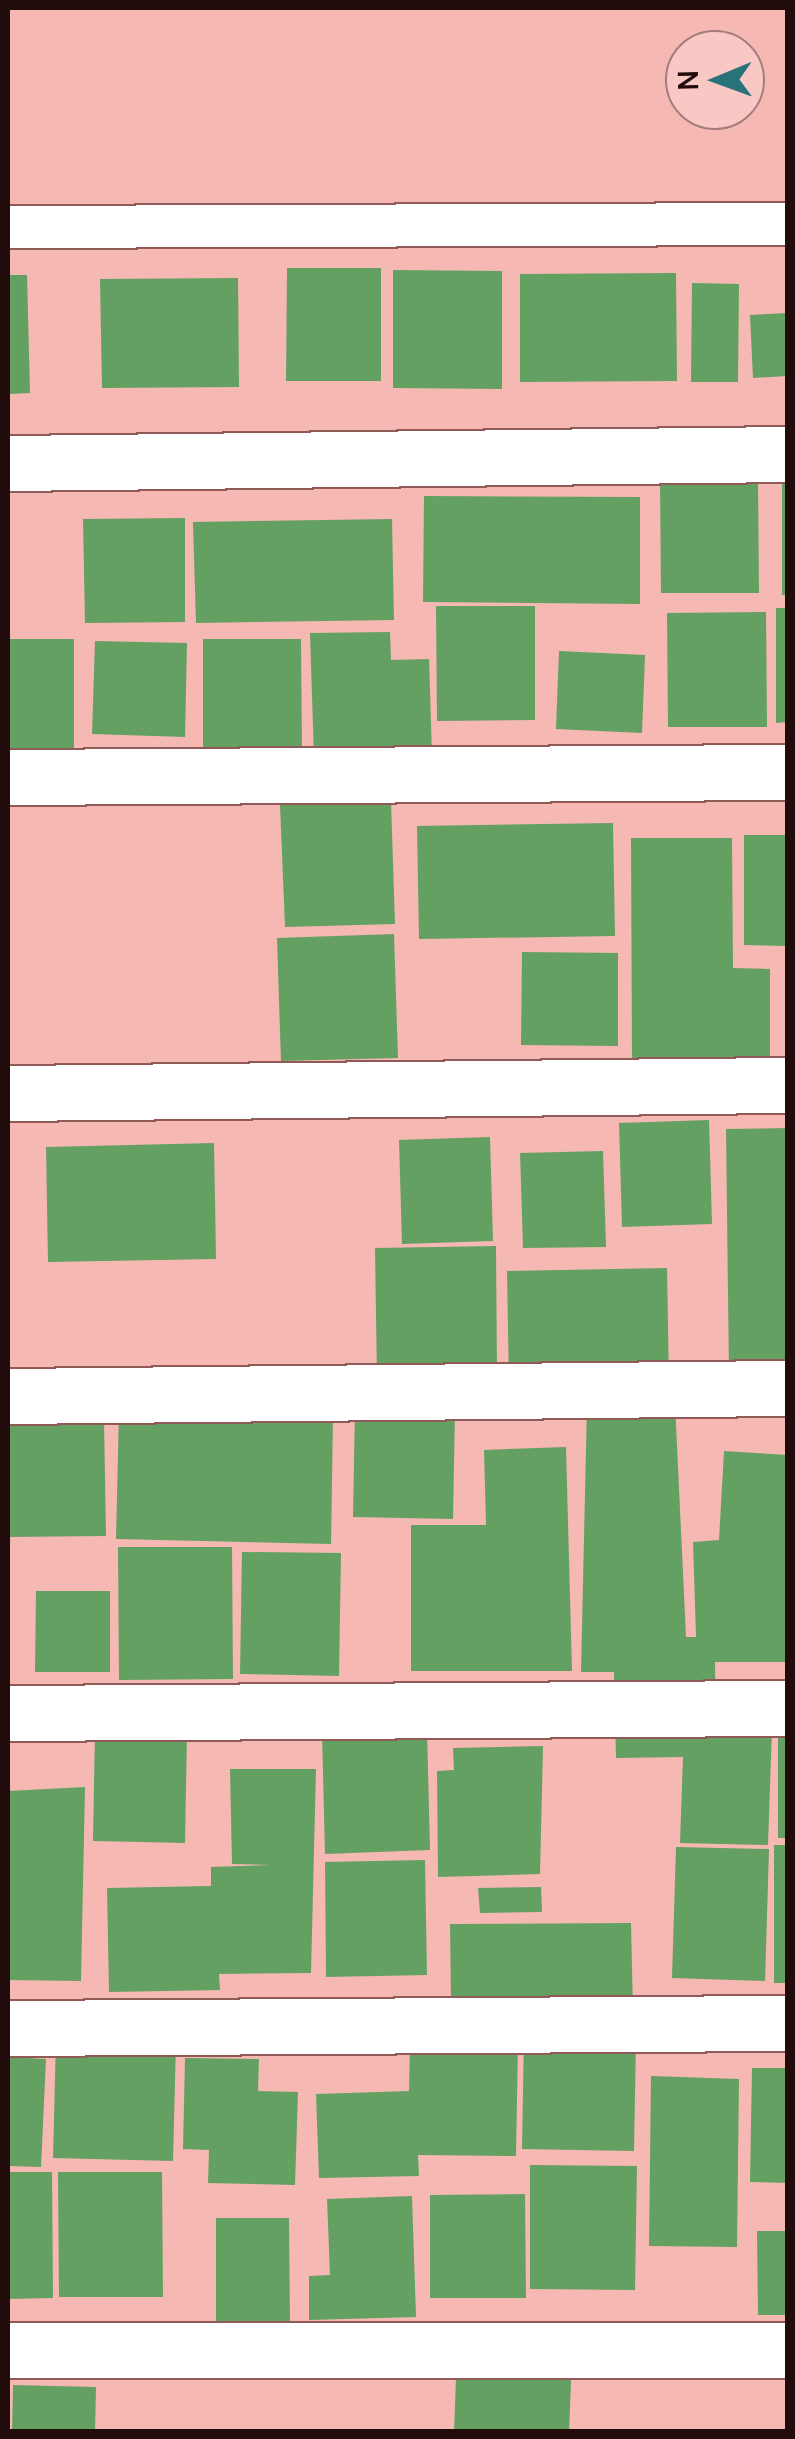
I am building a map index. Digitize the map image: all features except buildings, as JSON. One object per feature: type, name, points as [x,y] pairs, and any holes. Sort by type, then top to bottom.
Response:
[{"type":"street","points":[[8,462],[788,454]]},
{"type":"street","points":[[8,777],[788,772]]},
{"type":"street","points":[[8,1093],[788,1085]]},
{"type":"street","points":[[8,1396],[788,1388]]},
{"type":"street","points":[[8,1713],[788,1708]]},
{"type":"street","points":[[8,2028],[788,2023]]},
{"type":"street","points":[[8,2350],[788,2350]]},
{"type":"lane","points":[[8,227],[788,224]]}]
